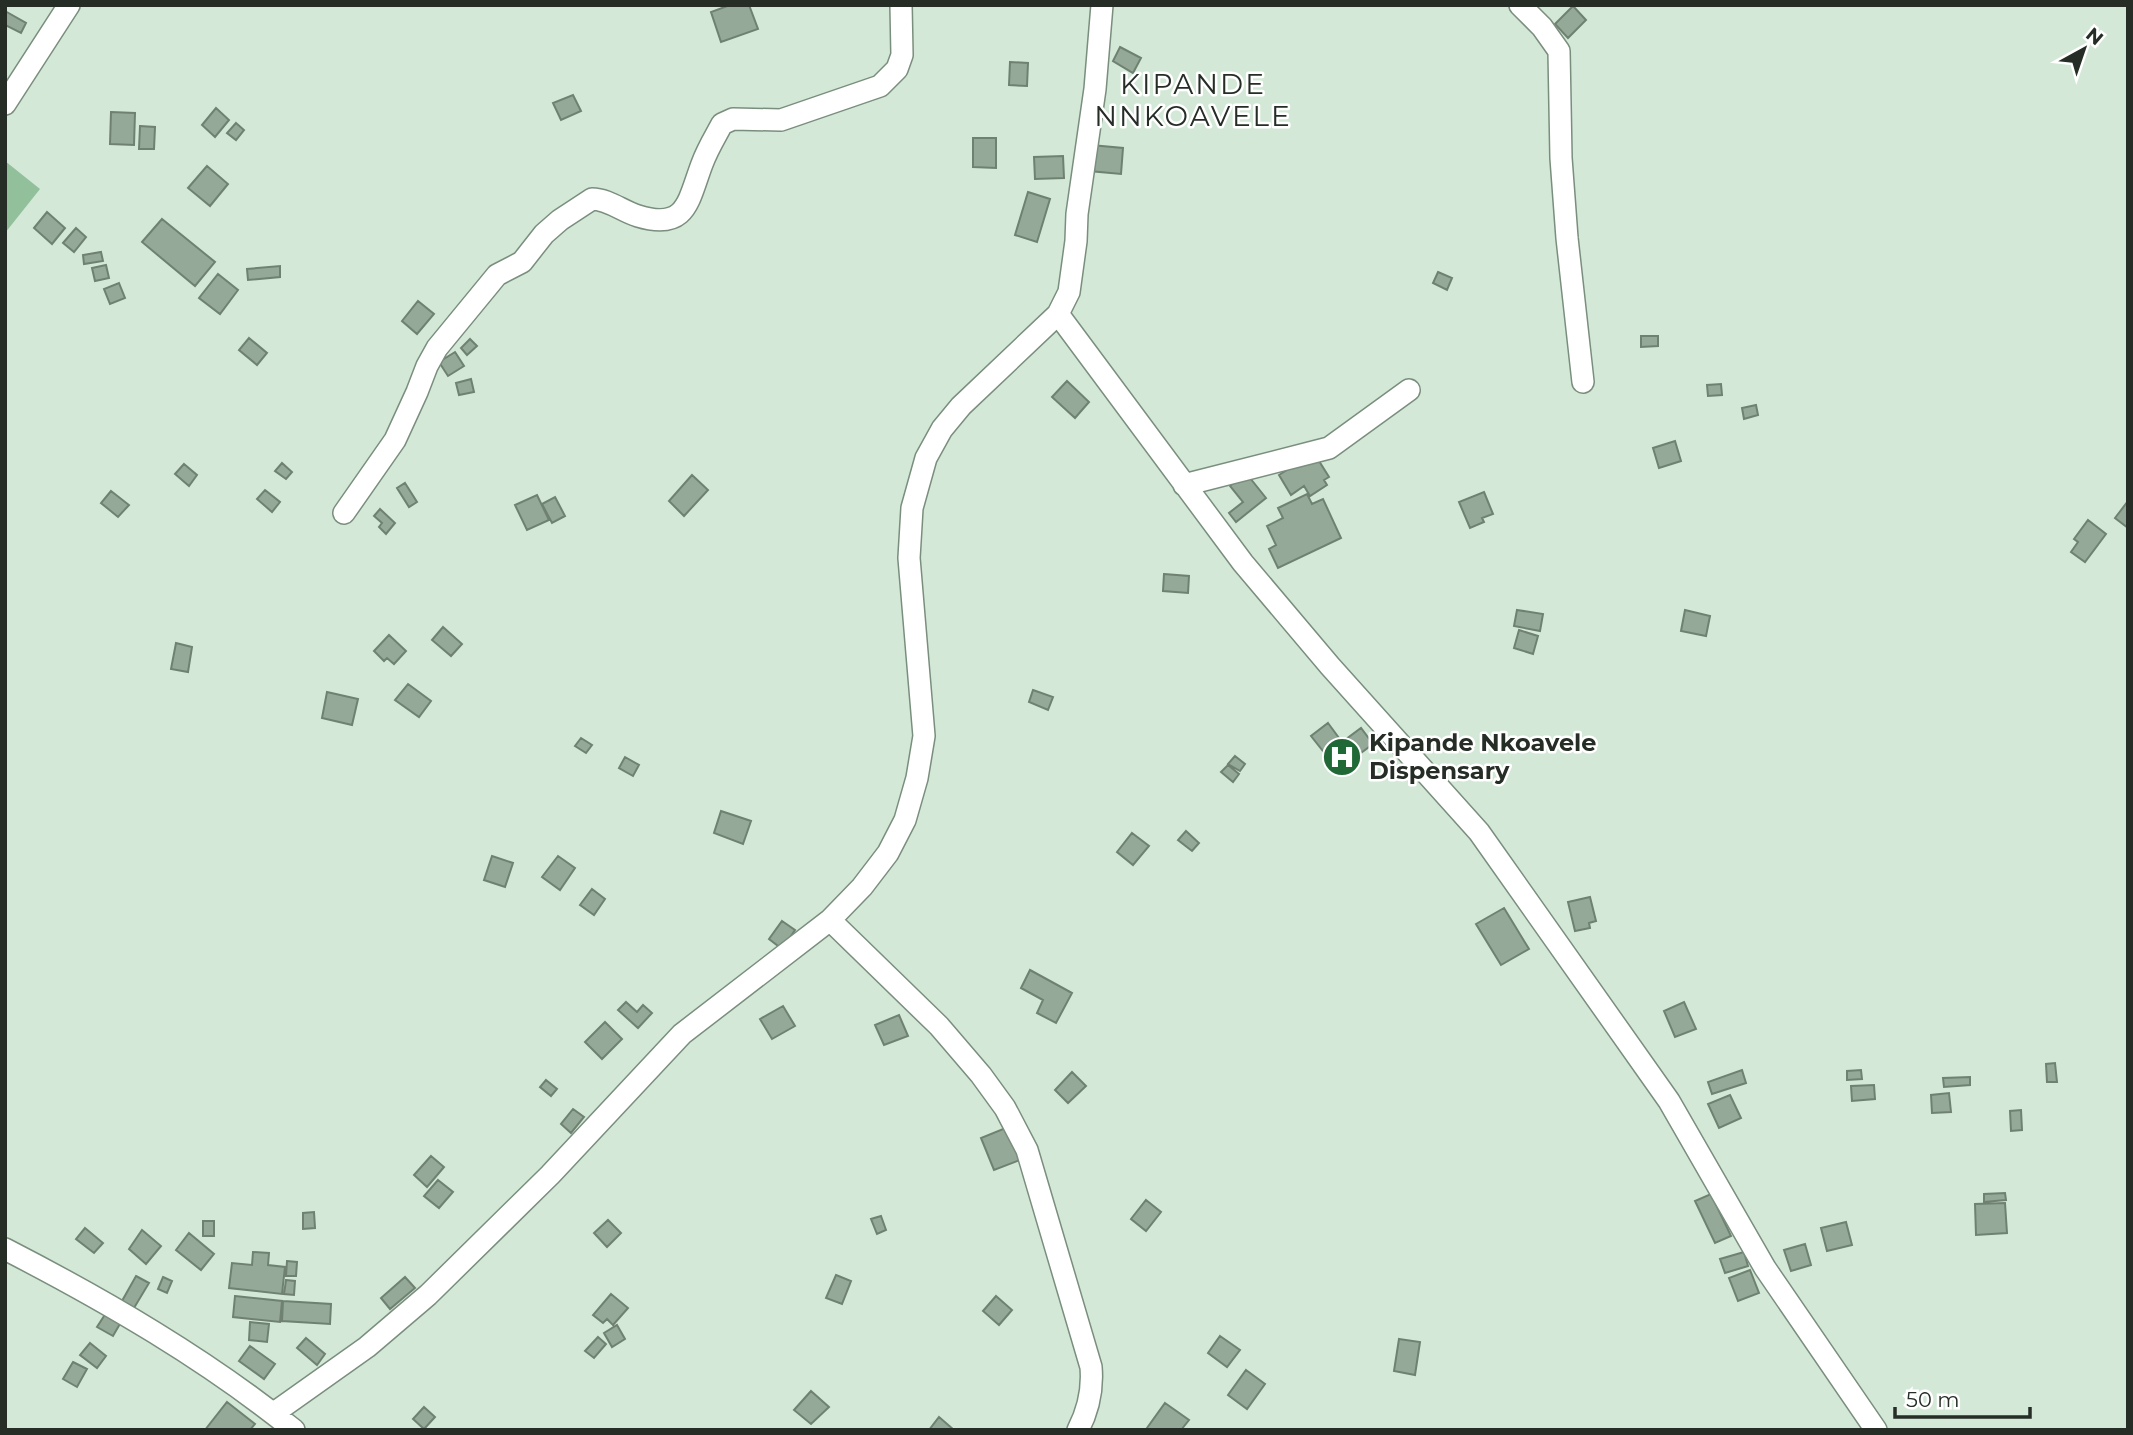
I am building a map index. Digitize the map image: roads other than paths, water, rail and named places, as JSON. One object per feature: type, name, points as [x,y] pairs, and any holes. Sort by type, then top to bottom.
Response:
[{"type":"street","points":[[5,104],[69,5]]},
{"type":"street","points":[[344,513],[395,440],[437,348],[497,275],[522,262],[559,219],[592,199],[603,200],[639,216],[657,220],[670,220],[678,216],[688,204],[704,160],[726,121],[781,120],[880,86],[897,69],[902,55],[901,5]]},
{"type":"street","points":[[5,1249],[97,1297],[283,1423],[428,1295],[550,1175],[682,1034],[830,920],[862,887],[888,853],[905,820],[917,778],[924,736],[909,558],[912,508],[926,458],[942,429],[961,406],[1058,314],[1069,292],[1095,89],[1102,5]]},
{"type":"street","points":[[1520,5],[1542,27],[1559,51],[1561,158],[1583,382]]},
{"type":"street","points":[[1058,314],[1243,563],[1330,666],[1479,832],[1669,1101],[1765,1268],[1877,1430]]},
{"type":"street","points":[[1184,485],[1329,448],[1409,390]]},
{"type":"street","points":[[830,920],[939,1026],[981,1075],[1005,1108],[1027,1150],[1091,1367],[1089,1404],[1078,1430]]},
{"type":"place","name":"Kipande Nkoavele Dispensary","points":[[1342,757]]},
{"type":"district","name":"KIPANDE NNKOAVELE","points":[[1193,100]]}]
